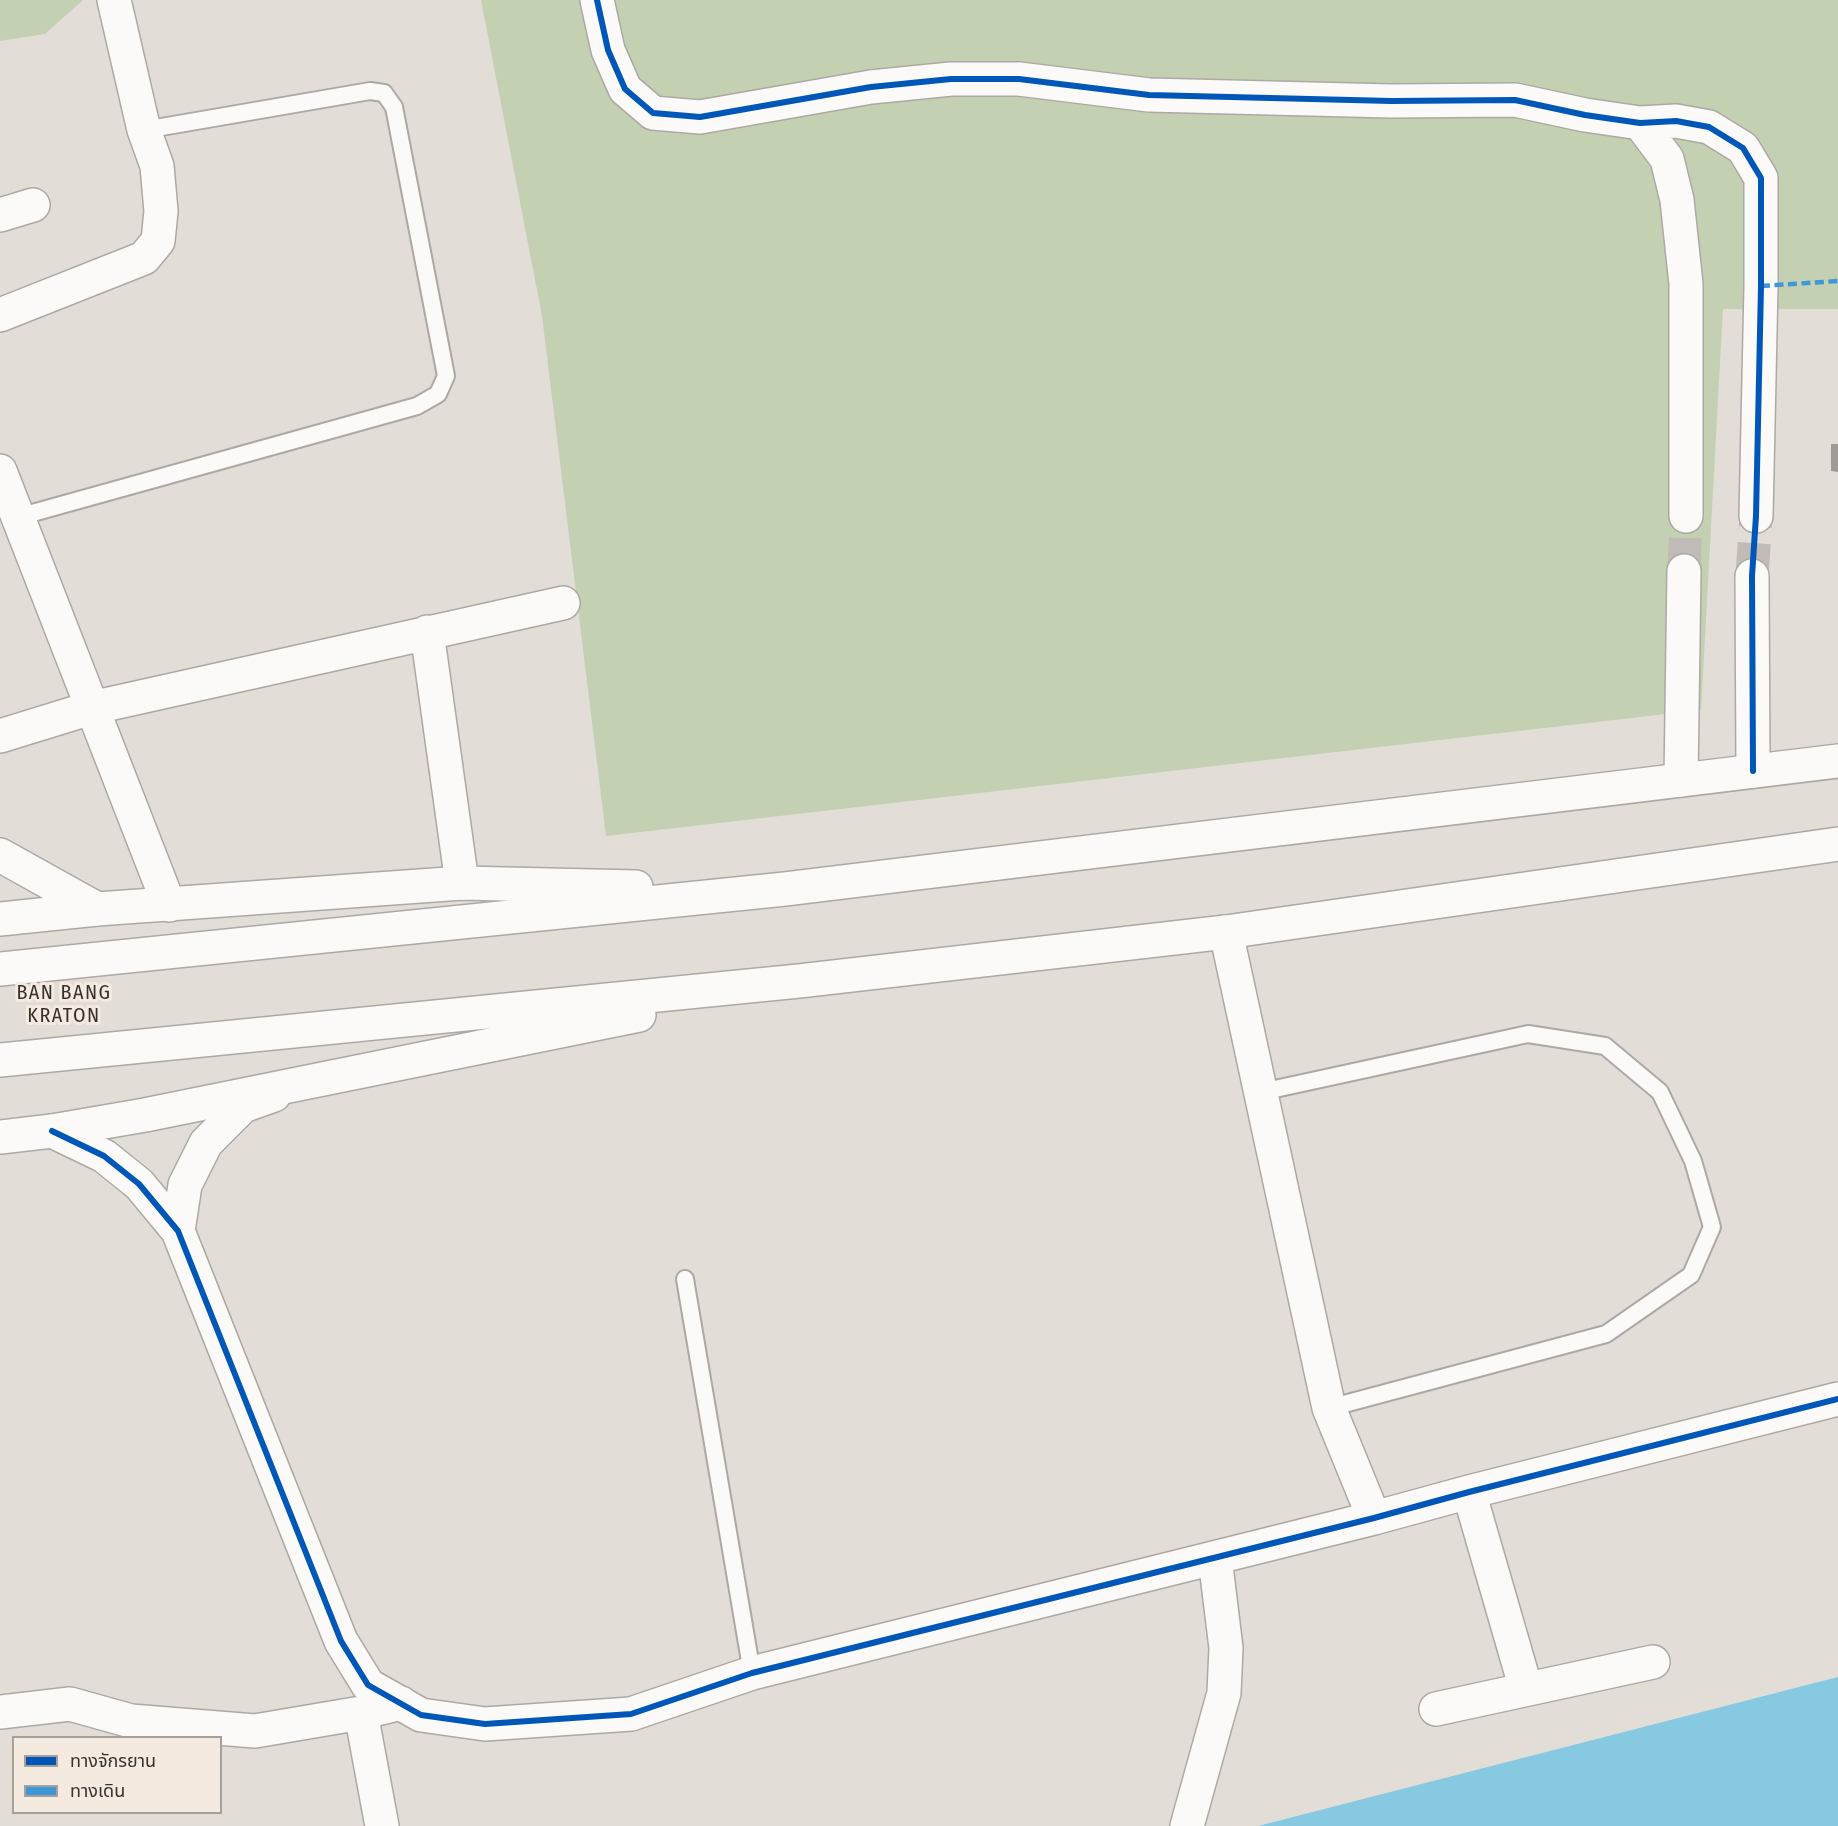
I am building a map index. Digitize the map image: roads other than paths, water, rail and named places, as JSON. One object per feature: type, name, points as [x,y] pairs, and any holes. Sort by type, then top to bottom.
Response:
[{"type":"street","points":[[0,315],[144,258],[158,241],[161,211],[157,166],[144,130],[114,0]]},
{"type":"street","points":[[597,0],[608,50],[625,89],[653,112],[700,117],[871,87],[951,79],[1019,79],[1149,95],[1391,101],[1515,100],[1585,115],[1640,123],[1676,120],[1709,127],[1743,148],[1761,178],[1756,516]]},
{"type":"street","points":[[1640,123],[1667,159],[1677,200],[1686,284],[1686,516]]},
{"type":"street","points":[[0,215],[33,205]]},
{"type":"street","points":[[0,471],[169,905]]},
{"type":"street","points":[[1681,780],[1684,571]]},
{"type":"street","points":[[1752,576],[1753,771]]},
{"type":"street","points":[[0,736],[91,708],[563,603]]},
{"type":"street","points":[[427,632],[462,883]]},
{"type":"street","points":[[0,969],[785,889],[1838,761]]},
{"type":"street","points":[[0,1060],[800,981],[1226,932],[1838,844]]},
{"type":"street","points":[[0,855],[97,909]]},
{"type":"street","points":[[0,919],[97,909],[462,883],[785,889]]},
{"type":"street","points":[[1226,932],[1329,1408],[1374,1518]]},
{"type":"street","points":[[0,1137],[52,1131],[312,1082],[800,981]]},
{"type":"street","points":[[178,1231],[185,1185],[206,1143],[243,1106],[312,1082]]},
{"type":"street","points":[[52,1131],[104,1156],[139,1184],[178,1231],[341,1641],[368,1685],[421,1715],[485,1724],[631,1714],[752,1673],[1374,1518],[1838,1399]]},
{"type":"street","points":[[1469,1492],[1526,1689]]},
{"type":"street","points":[[1187,1826],[1224,1693],[1226,1648],[1215,1558]]},
{"type":"street","points":[[1436,1709],[1653,1662]]},
{"type":"street","points":[[0,1712],[70,1704],[131,1721],[255,1731],[361,1713],[401,1703]]},
{"type":"street","points":[[361,1713],[382,1826]]},
{"type":"lane","points":[[18,517],[417,406],[438,394],[446,376],[394,107],[384,93],[370,91],[144,130]]},
{"type":"lane","points":[[1261,1092],[1528,1034],[1605,1046],[1660,1092],[1693,1161],[1712,1227],[1691,1275],[1606,1334],[1329,1408]]},
{"type":"lane","points":[[686,1279],[752,1673]]},
{"type":"water","points":[[1838,1677],[1838,1826],[1258,1826]]},
{"type":"tunnel","points":[[1684,571],[1686,516]]},
{"type":"tunnel","points":[[1752,576],[1756,516]]},
{"type":"district","name":"BAN BANG KRATON","points":[[64,1004]]}]
